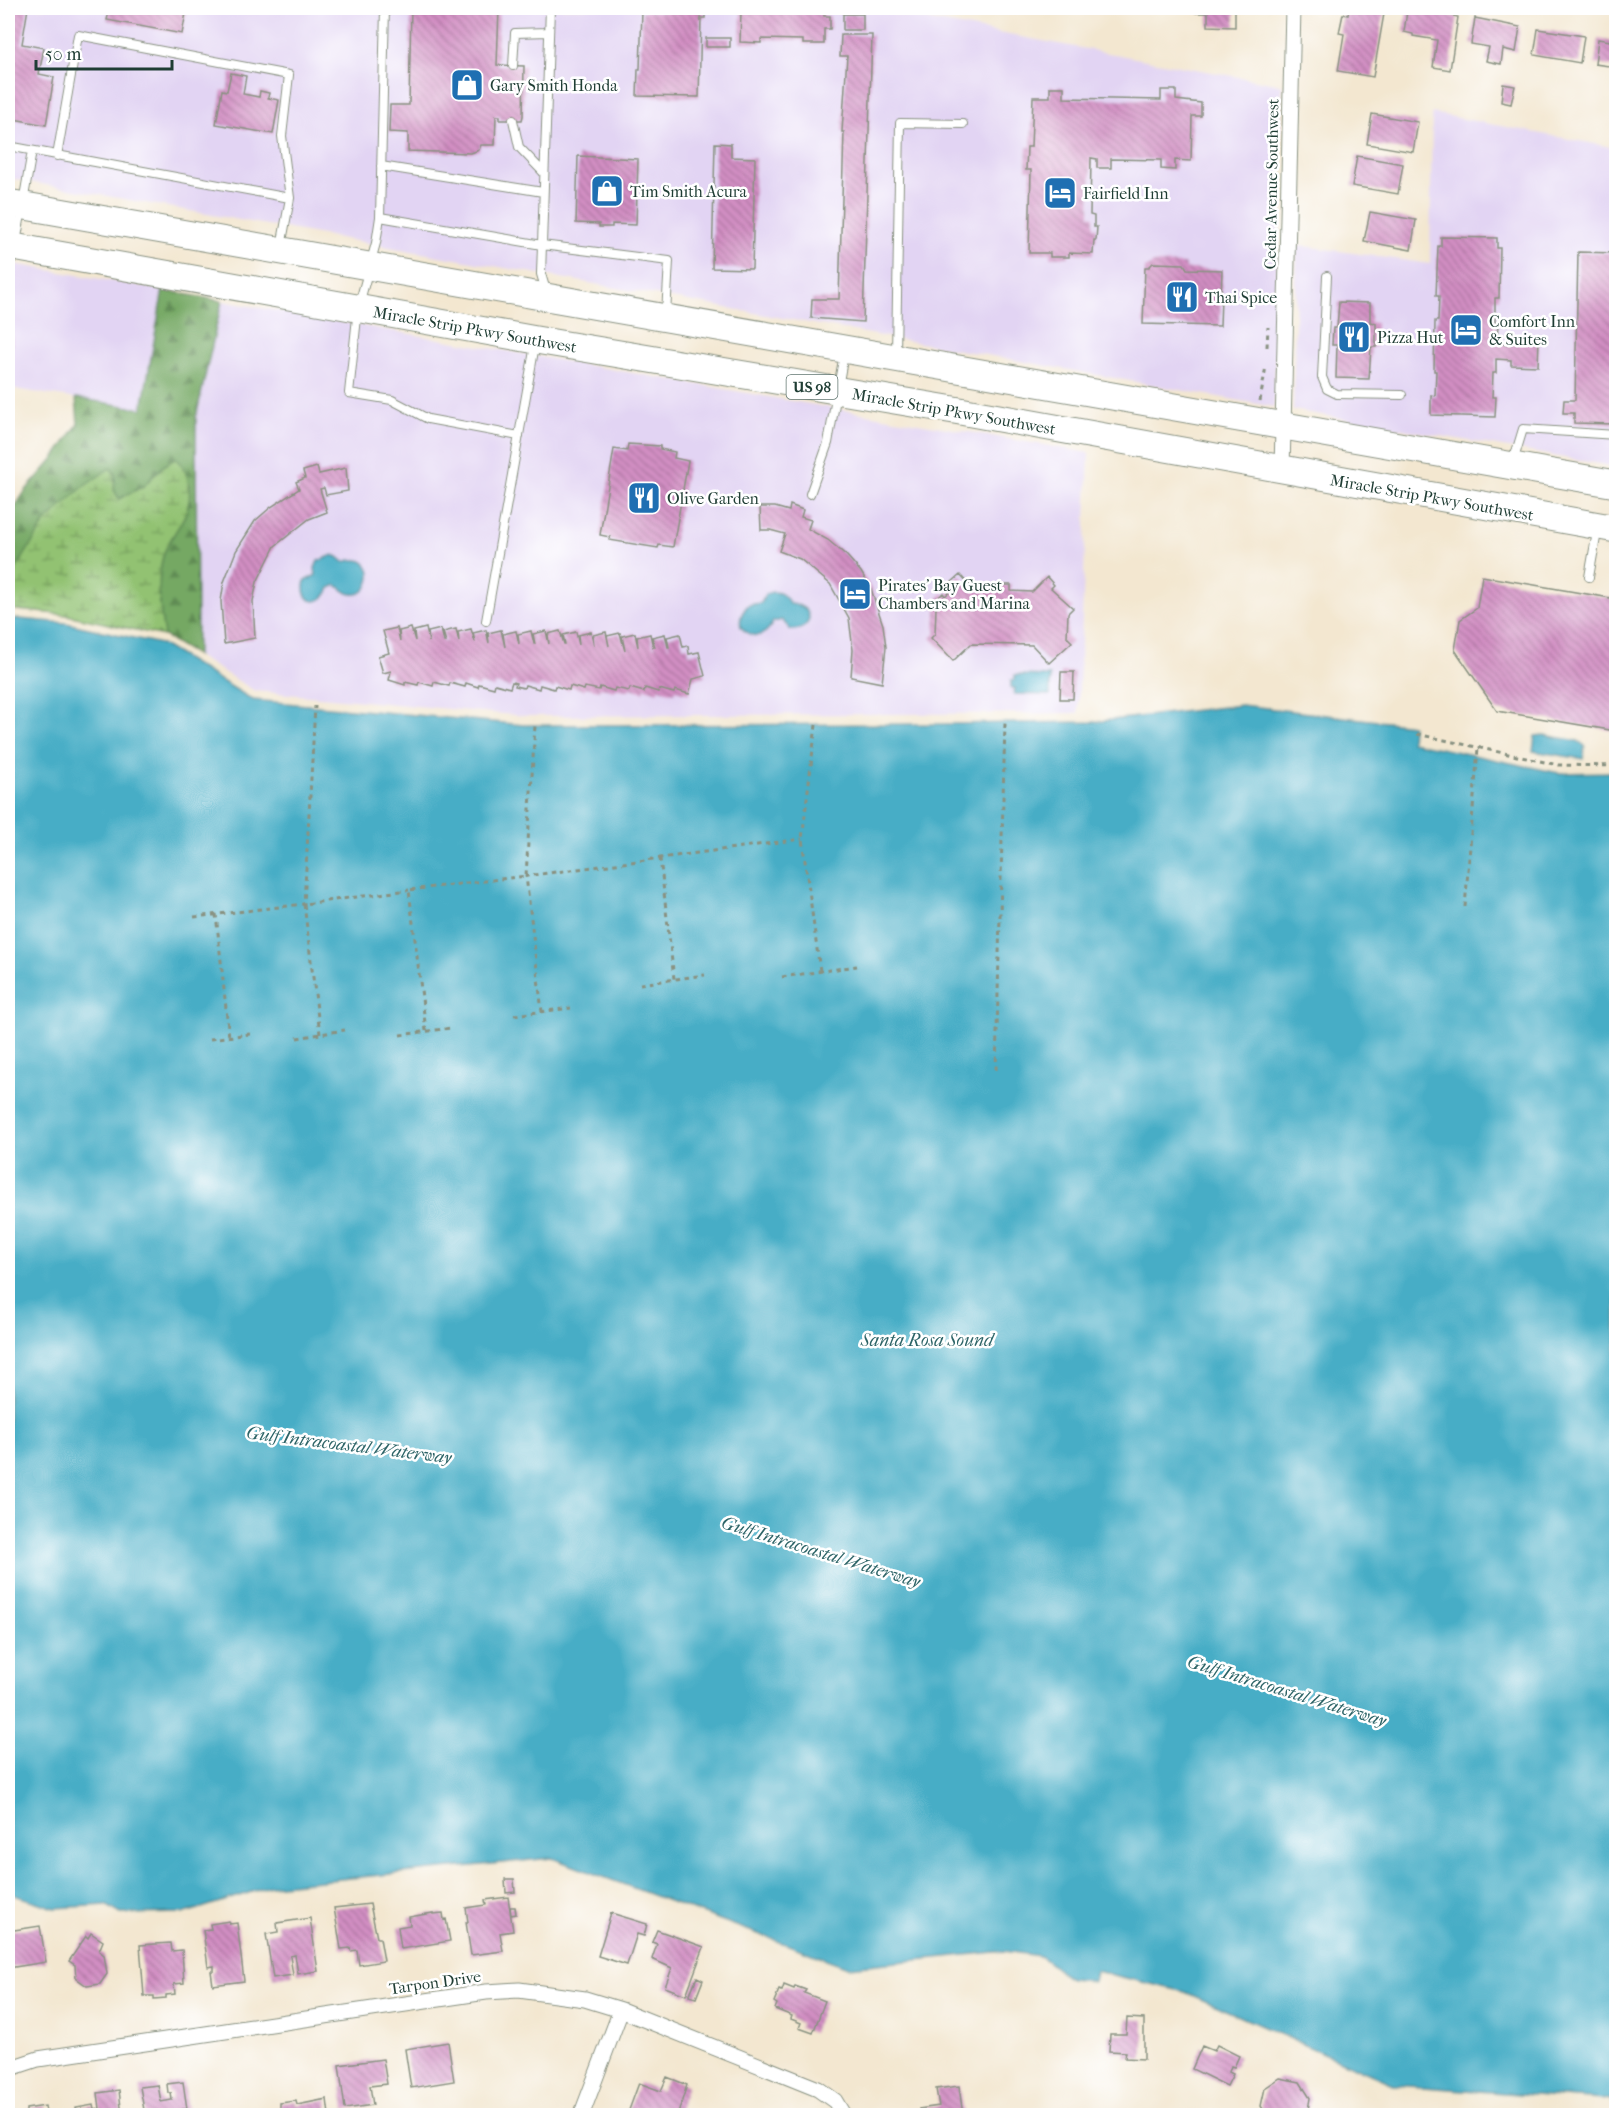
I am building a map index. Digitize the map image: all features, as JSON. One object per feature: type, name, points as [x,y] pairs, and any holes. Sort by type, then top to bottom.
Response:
[{"type":"highway","points":[[15,204],[1617,484]]},
{"type":"highway","name":"Miracle Strip Pkwy Southwest","points":[[11,247],[1607,527]]},
{"type":"street","name":"Cedar Avenue Southwest","points":[[1282,470],[1293,8]]},
{"type":"street","name":"Tarpon Drive","points":[[8,2069],[38,2059],[486,1992],[519,1990],[585,1999],[621,2010],[818,2089],[835,2101],[844,2115]]},
{"type":"street","points":[[581,2115],[621,2010]]},
{"type":"lane","points":[[386,8],[380,217],[376,243],[358,308],[350,393],[392,400],[428,420],[519,436]]},
{"type":"lane","points":[[549,298],[541,274],[550,8]]},
{"type":"lane","points":[[513,66],[515,33],[549,32]]},
{"type":"lane","points":[[57,156],[78,36],[289,75],[282,136],[290,198],[280,251]]},
{"type":"lane","points":[[513,120],[519,147],[544,173]]},
{"type":"lane","points":[[896,359],[900,123],[963,124]]},
{"type":"lane","points":[[8,146],[290,198]]},
{"type":"lane","points":[[11,247],[15,204],[32,151]]},
{"type":"lane","points":[[381,166],[543,192]]},
{"type":"lane","points":[[380,217],[542,245],[669,261],[665,318]]},
{"type":"lane","points":[[1327,276],[1322,377],[1327,389],[1336,394],[1402,395]]},
{"type":"lane","points":[[486,621],[536,340]]},
{"type":"lane","points":[[810,494],[828,443],[845,350]]},
{"type":"lane","points":[[1512,466],[1523,429],[1617,435]]},
{"type":"lane","points":[[1589,577],[1607,527]]},
{"type":"path","points":[[315,706],[304,904],[320,1034]]},
{"type":"path","points":[[996,1071],[1005,723]]},
{"type":"path","points":[[535,725],[526,876],[542,1011]]},
{"type":"path","points":[[816,725],[802,839],[820,971]]},
{"type":"path","points":[[1417,734],[1558,765],[1617,766]]},
{"type":"path","points":[[1465,907],[1478,748]]},
{"type":"path","points":[[194,918],[802,839]]},
{"type":"path","points":[[660,858],[674,980]]},
{"type":"path","points":[[409,890],[426,1031]]},
{"type":"path","points":[[216,914],[229,1037]]},
{"type":"path","points":[[782,977],[857,966]]},
{"type":"path","points":[[640,984],[705,975]]},
{"type":"path","points":[[514,1016],[571,1008]]},
{"type":"path","points":[[400,1035],[451,1028]]},
{"type":"path","points":[[297,1038],[345,1030]]},
{"type":"path","points":[[210,1039],[250,1034]]},
{"type":"shaded area","points":[[8,8],[862,8],[1282,85],[1274,407],[8,178]]},
{"type":"shaded area","points":[[1432,113],[1616,148],[1616,467],[1293,410],[1297,245],[1430,264]]},
{"type":"shaded area","points":[[8,263],[163,290],[142,409],[8,388]]},
{"type":"shaded area","points":[[222,301],[1089,453],[1078,713],[525,716],[255,691],[197,656],[196,417]]},
{"type":"green space","points":[[163,290],[222,301],[196,417],[197,656],[164,636],[160,606],[159,586],[163,556],[186,513],[189,500],[186,474],[176,458],[162,467],[144,486],[119,499],[114,490],[115,474],[12,575],[8,588],[8,524],[13,510],[78,424],[76,398],[142,409]]},
{"type":"green space","points":[[176,458],[186,474],[189,500],[186,513],[165,549],[161,566],[159,596],[164,636],[67,615],[8,609],[8,588],[12,575],[46,521],[82,488],[110,468],[115,474],[114,490],[119,499],[144,486],[162,467]]},
{"type":"water","points":[[333,555],[344,562],[357,560],[366,564],[370,572],[365,589],[358,594],[349,593],[337,585],[330,588],[322,599],[312,601],[308,599],[304,589],[305,581],[316,575],[315,568],[318,561]]},
{"type":"water","points":[[772,592],[781,594],[790,604],[804,608],[808,613],[808,622],[799,629],[791,630],[782,620],[773,622],[766,631],[758,635],[745,631],[741,627],[740,620],[748,605],[761,603],[766,594]]},
{"type":"water","name":"Santa Rosa Sound","points":[[8,618],[66,623],[161,644],[253,700],[524,725],[1094,722],[1241,705],[1412,725],[1411,742],[1559,773],[1616,772],[1616,2101],[1395,2085],[1185,1992],[1096,1971],[1094,1981],[1070,1979],[1040,1956],[1004,1951],[848,1967],[552,1858],[270,1886],[186,1913],[121,1914],[106,1905],[55,1908],[8,1893]]},
{"type":"water","points":[[1015,675],[1050,676],[1050,695],[1014,694],[1015,688],[1011,688],[1011,680],[1015,680]]},
{"type":"water","points":[[1544,735],[1578,741],[1585,746],[1583,759],[1533,751],[1535,736]]},
{"type":"building","points":[[8,8],[28,8],[22,44],[44,48],[39,74],[54,77],[46,125],[8,118]]},
{"type":"building","points":[[110,8],[187,8],[182,34],[107,20]]},
{"type":"building","name":"Gary Smith Honda","points":[[411,8],[499,8],[497,65],[524,66],[523,116],[522,120],[500,120],[500,116],[496,116],[495,145],[481,145],[479,150],[471,153],[408,151],[408,133],[389,132],[390,105],[409,105]]},
{"type":"building","points":[[687,8],[705,10],[705,18],[701,18],[699,97],[637,96],[642,11],[687,12]]},
{"type":"building","points":[[1196,8],[1235,8],[1235,27],[1208,26],[1208,13],[1196,13]]},
{"type":"building","points":[[1349,8],[1385,8],[1373,77],[1338,71],[1344,34],[1339,33],[1343,14],[1348,15]]},
{"type":"building","points":[[1428,10],[1458,17],[1450,70],[1433,67],[1437,40],[1404,32],[1407,11],[1428,13]]},
{"type":"building","points":[[741,11],[824,13],[824,16],[830,16],[830,29],[824,29],[824,44],[803,44],[803,40],[761,39],[761,43],[740,42]]},
{"type":"building","points":[[843,14],[863,14],[863,30],[843,30]]},
{"type":"building","points":[[1475,18],[1520,27],[1516,52],[1503,49],[1501,64],[1486,61],[1489,47],[1471,44]]},
{"type":"building","points":[[1538,29],[1584,36],[1580,63],[1534,55]]},
{"type":"building","points":[[841,35],[872,35],[863,322],[811,318],[812,299],[839,299],[844,132],[842,132],[847,56],[840,56]]},
{"type":"building","points":[[706,38],[730,38],[730,47],[706,47]]},
{"type":"building","points":[[1598,39],[1616,42],[1616,67],[1595,64]]},
{"type":"building","points":[[231,73],[246,76],[243,94],[259,97],[260,91],[269,93],[268,98],[279,100],[273,134],[216,124],[222,90],[227,91]]},
{"type":"building","points":[[1503,84],[1515,86],[1511,104],[1501,102]]},
{"type":"building","name":"Fairfield Inn","points":[[1050,87],[1064,87],[1064,98],[1161,100],[1161,90],[1176,90],[1176,100],[1201,103],[1201,116],[1192,116],[1191,161],[1175,160],[1175,170],[1161,169],[1161,160],[1111,159],[1111,168],[1097,168],[1097,159],[1091,158],[1090,215],[1094,216],[1094,227],[1097,227],[1093,254],[1069,253],[1069,257],[1050,257],[1050,253],[1029,253],[1031,170],[1026,170],[1027,147],[1031,147],[1033,97],[1050,97]]},
{"type":"building","points":[[1372,114],[1418,122],[1413,152],[1367,144]]},
{"type":"building","points":[[715,143],[731,144],[731,157],[755,158],[752,269],[712,268]]},
{"type":"building","name":"Tim Smith Acura","points":[[578,156],[638,159],[636,225],[612,224],[612,227],[599,227],[599,224],[576,223]]},
{"type":"building","points":[[1357,156],[1403,164],[1398,194],[1352,186]]},
{"type":"building","points":[[1370,212],[1416,220],[1411,250],[1364,241]]},
{"type":"building","name":"Comfort Inn & Suites","points":[[1441,237],[1497,238],[1497,248],[1500,248],[1499,298],[1495,298],[1495,323],[1498,323],[1497,343],[1512,344],[1512,338],[1539,339],[1538,366],[1511,365],[1511,360],[1496,359],[1492,397],[1496,397],[1495,417],[1431,415],[1431,395],[1435,396],[1435,321],[1438,321],[1439,296],[1436,296],[1438,246],[1441,246]]},
{"type":"building","points":[[1578,252],[1616,253],[1616,424],[1574,423],[1574,413],[1563,413],[1564,400],[1575,400]]},
{"type":"building","name":"Thai Spice","points":[[1153,263],[1184,264],[1187,269],[1222,270],[1220,326],[1143,324],[1145,267]]},
{"type":"building","points":[[8,287],[13,288],[11,367],[8,367]]},
{"type":"building","name":"Pizza Hut","points":[[1339,302],[1370,303],[1370,322],[1376,323],[1376,347],[1371,347],[1369,379],[1336,378],[1337,345],[1332,345],[1333,328],[1337,328]]},
{"type":"building","name":"Olive Garden","points":[[628,444],[660,446],[660,449],[675,452],[674,458],[688,461],[673,547],[659,545],[658,548],[609,540],[610,537],[600,535],[614,449],[627,451]]},
{"type":"building","points":[[317,467],[319,474],[346,468],[348,491],[326,495],[324,488],[320,489],[327,512],[309,519],[275,546],[257,582],[253,601],[255,638],[224,644],[221,601],[224,582],[236,551],[255,521],[271,507],[299,489],[296,482],[305,478],[303,471]]},
{"type":"building","name":"Pirates' Bay Guest Chambers and Marina","points":[[790,505],[803,510],[801,517],[811,520],[808,529],[828,540],[847,556],[861,572],[871,589],[883,625],[886,647],[882,683],[851,677],[853,650],[849,618],[830,584],[800,559],[779,551],[785,534],[761,530],[760,507],[775,507],[789,511]]},
{"type":"building","points":[[960,575],[974,590],[995,591],[995,585],[1011,585],[1011,591],[1032,592],[1047,577],[1054,585],[1051,588],[1073,608],[1068,613],[1067,637],[1072,642],[1049,663],[1032,645],[971,644],[953,661],[931,638],[935,634],[936,608],[932,604],[943,593],[945,596],[956,586],[952,582]]},
{"type":"building","points":[[1482,576],[1616,599],[1616,731],[1497,711],[1455,650],[1460,620],[1477,608]]},
{"type":"building","points":[[397,628],[400,641],[399,631],[411,628],[415,641],[414,631],[426,628],[429,642],[428,632],[441,629],[444,642],[446,642],[443,632],[456,629],[459,642],[458,632],[471,629],[475,642],[473,633],[486,630],[489,643],[488,633],[501,630],[505,647],[503,634],[516,631],[519,644],[518,634],[531,631],[534,644],[533,634],[546,631],[549,644],[548,634],[560,631],[565,644],[563,635],[576,632],[579,645],[578,635],[591,632],[594,646],[593,635],[606,632],[609,646],[607,636],[620,633],[625,651],[622,636],[635,633],[638,647],[637,637],[650,634],[653,647],[655,647],[652,637],[665,634],[669,647],[667,637],[680,634],[683,647],[688,646],[689,654],[699,652],[705,676],[693,679],[689,694],[675,690],[674,693],[659,689],[658,692],[645,688],[644,692],[630,688],[629,691],[615,688],[614,691],[600,687],[599,690],[585,687],[584,690],[570,686],[569,690],[555,686],[554,689],[540,685],[539,689],[525,685],[524,688],[515,686],[516,683],[512,682],[510,688],[495,684],[494,688],[479,684],[478,687],[466,683],[465,687],[450,683],[449,686],[434,682],[433,686],[419,682],[418,685],[405,682],[405,685],[389,680],[391,671],[383,673],[378,656],[389,653],[383,631]]},
{"type":"building","points":[[1061,672],[1074,672],[1073,699],[1060,699]]},
{"type":"building","points":[[505,1879],[514,1879],[515,1892],[506,1893]]},
{"type":"building","points":[[508,1897],[513,1931],[500,1933],[503,1951],[471,1955],[466,1908],[486,1905],[485,1900]]},
{"type":"building","points":[[370,1904],[384,1961],[359,1965],[357,1950],[341,1949],[334,1908]]},
{"type":"building","points":[[510,1907],[515,1907],[516,1914],[511,1915]]},
{"type":"building","points":[[443,1913],[450,1941],[401,1949],[398,1927],[410,1925],[409,1917]]},
{"type":"building","points":[[611,1913],[647,1924],[644,1936],[637,1934],[627,1965],[598,1956]]},
{"type":"building","points":[[310,1918],[318,1971],[298,1974],[295,1955],[290,1956],[293,1975],[273,1978],[266,1934],[278,1932],[277,1923]]},
{"type":"building","points":[[229,1921],[230,1924],[237,1923],[244,1981],[213,1985],[211,1971],[214,1971],[214,1966],[208,1967],[203,1930],[211,1929],[210,1924]]},
{"type":"building","points":[[40,1926],[46,1962],[8,1968],[8,1931]]},
{"type":"building","points":[[657,1930],[704,1947],[686,1995],[665,1987],[672,1968],[652,1959],[657,1944],[652,1942]]},
{"type":"building","points":[[91,1933],[103,1941],[99,1951],[104,1955],[107,1974],[100,1984],[87,1986],[76,1978],[75,1965],[69,1961],[86,1936],[88,1938]]},
{"type":"building","points":[[171,1943],[172,1951],[182,1950],[184,1983],[174,1984],[175,1994],[166,1995],[166,1998],[154,1999],[154,1996],[144,1996],[140,1945]]},
{"type":"building","points":[[697,1977],[703,1980],[696,1998],[689,1996]]},
{"type":"building","points":[[784,1985],[806,1990],[804,1993],[825,2001],[813,2033],[799,2028],[801,2023],[791,2019],[792,2016],[775,2009],[777,2004],[774,2002]]},
{"type":"building","points":[[1127,2018],[1144,2019],[1144,2059],[1125,2058],[1126,2052],[1109,2051],[1110,2034],[1126,2034]]},
{"type":"building","points":[[448,2042],[454,2081],[411,2088],[405,2049]]},
{"type":"building","points":[[1217,2045],[1239,2056],[1234,2067],[1231,2066],[1229,2072],[1233,2074],[1227,2086],[1192,2069],[1202,2046],[1214,2051]]},
{"type":"building","points":[[383,2059],[387,2084],[370,2086],[373,2105],[345,2109],[339,2065]]},
{"type":"building","points":[[667,2077],[687,2085],[677,2116],[642,2116],[629,2110],[639,2083],[661,2091]]},
{"type":"building","points":[[1280,2078],[1300,2082],[1310,2098],[1307,2116],[1267,2116],[1261,2106],[1265,2088]]},
{"type":"building","points":[[183,2082],[187,2109],[183,2109],[184,2116],[145,2116],[140,2087],[158,2085],[161,2102],[172,2100],[167,2084]]},
{"type":"building","points":[[959,2086],[963,2116],[920,2116],[919,2109],[939,2106],[936,2089]]},
{"type":"building","points":[[119,2090],[122,2116],[77,2116],[76,2108],[93,2105],[94,2110],[100,2109],[98,2093]]},
{"type":"building","points":[[327,2099],[329,2115],[280,2116],[280,2103],[296,2101],[297,2105]]},
{"type":"building","points":[[45,2106],[46,2112],[55,2111],[56,2116],[26,2116],[26,2109]]},
{"type":"place","name":"Gary Smith Honda","points":[[467,85]]},
{"type":"place","name":"Tim Smith Acura","points":[[607,191]]},
{"type":"place","name":"Fairfield Inn","points":[[1060,193]]},
{"type":"place","name":"Thai Spice","points":[[1182,297]]},
{"type":"place","name":"Comfort Inn & Suites","points":[[1466,330]]},
{"type":"place","name":"Pizza Hut","points":[[1354,337]]},
{"type":"place","name":"Olive Garden","points":[[644,498]]},
{"type":"place","name":"Pirates' Bay Guest Chambers and Marina","points":[[855,594]]},
{"type":"water label","name":"Gulf Intracoastal Waterway","points":[[349,1445]]},
{"type":"water label","name":"Gulf Intracoastal Waterway","points":[[821,1552]]},
{"type":"water label","name":"Gulf Intracoastal Waterway","points":[[1287,1691]]}]
